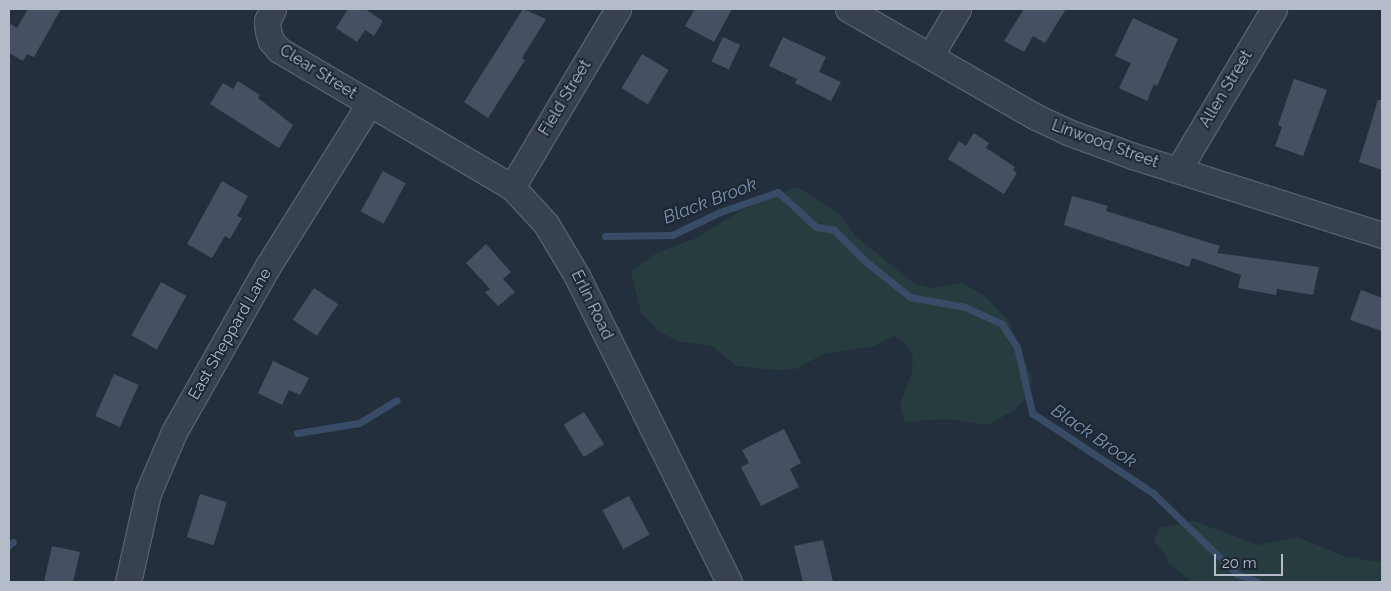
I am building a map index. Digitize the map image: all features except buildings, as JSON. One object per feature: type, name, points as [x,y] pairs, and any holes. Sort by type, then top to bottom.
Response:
[{"type":"street","name":"Clear Street","points":[[272,9],[267,21],[270,41],[279,50],[370,103]]},
{"type":"street","name":"Field Street","points":[[512,187],[618,9]]},
{"type":"street","name":"Linwood Street","points":[[848,9],[1068,132],[1178,170],[1382,234]]},
{"type":"street","points":[[930,56],[958,9]]},
{"type":"street","name":"Allen Street","points":[[1178,170],[1274,9]]},
{"type":"street","name":"Erlin Road","points":[[370,103],[512,187],[530,205],[563,248],[729,582]]},
{"type":"street","name":"East Sheppard Lane","points":[[128,582],[148,493],[174,432],[268,266],[370,103]]},
{"type":"green space","points":[[794,188],[803,190],[839,214],[855,236],[915,284],[931,288],[962,283],[985,296],[1008,320],[1032,378],[1027,397],[1016,409],[988,425],[946,419],[905,422],[900,404],[912,372],[913,356],[904,343],[894,336],[871,347],[826,353],[795,369],[777,370],[736,366],[712,346],[677,341],[657,330],[641,312],[631,272],[656,253],[694,239],[740,211]]},
{"type":"green space","points":[[1194,521],[1258,545],[1297,537],[1346,557],[1382,562],[1382,582],[1192,582],[1168,563],[1165,553],[1154,542],[1159,528]]},
{"type":"waterway","name":"Black Brook","points":[[605,236],[672,235],[720,212],[778,192],[816,227],[834,230],[865,261],[910,297],[965,307],[1002,324],[1017,347],[1032,413],[1153,493],[1237,574],[1258,582]]},
{"type":"waterway","name":"Black Brook","points":[[297,433],[359,423],[397,400]]},
{"type":"waterway","name":"Black Brook","points":[[9,545],[13,542]]}]
